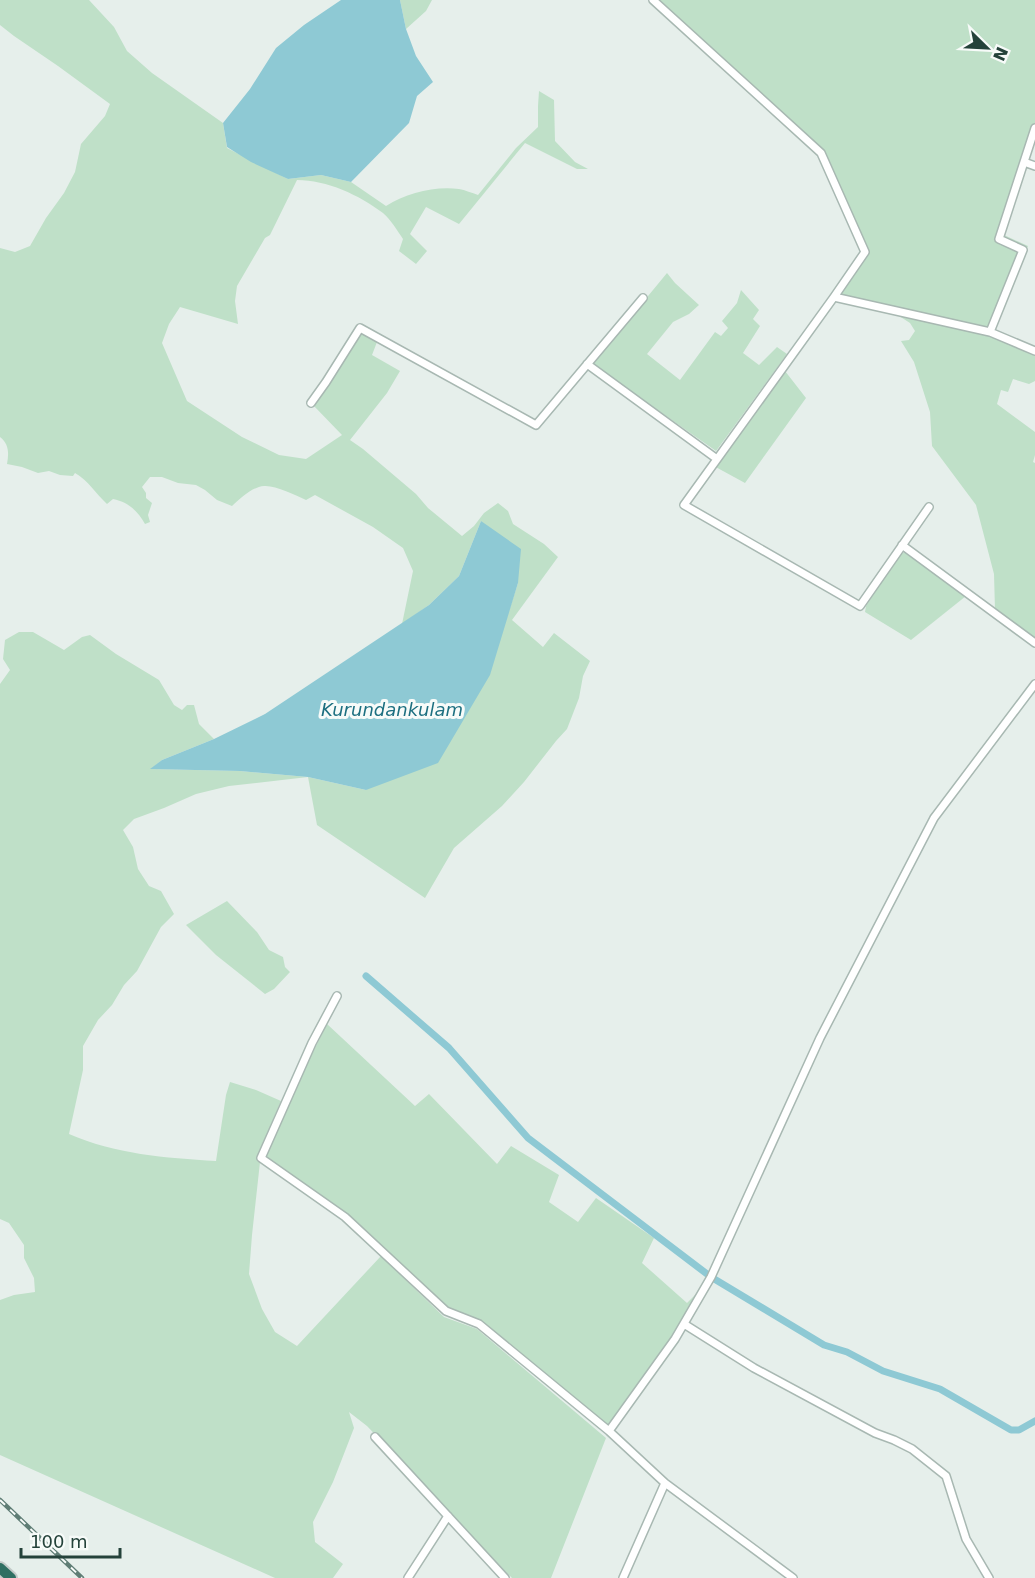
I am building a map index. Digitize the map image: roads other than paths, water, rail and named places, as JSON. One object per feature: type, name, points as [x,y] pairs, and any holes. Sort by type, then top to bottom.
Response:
[{"type":"highway","points":[[0,1568],[11,1578]]},
{"type":"street","points":[[653,0],[821,153],[865,252],[684,505],[860,606],[929,507]]},
{"type":"street","points":[[990,332],[1023,250],[999,239],[1035,128]]},
{"type":"street","points":[[1024,162],[1035,166]]},
{"type":"street","points":[[834,297],[990,332],[1035,351]]},
{"type":"street","points":[[311,403],[360,328],[536,425],[643,298]]},
{"type":"street","points":[[587,364],[717,459]]},
{"type":"street","points":[[902,545],[1035,643]]},
{"type":"street","points":[[609,1431],[675,1339],[711,1277],[820,1038],[934,818],[1035,684]]},
{"type":"street","points":[[336,996],[261,1158],[345,1217],[446,1311],[479,1324],[609,1431],[665,1483],[793,1578]]},
{"type":"street","points":[[684,1324],[762,1373],[875,1433],[912,1449],[946,1476],[966,1539],[989,1578]]},
{"type":"street","points":[[375,1437],[505,1578]]},
{"type":"street","points":[[623,1578],[665,1483]]},
{"type":"street","points":[[408,1578],[448,1516]]},
{"type":"water","points":[[341,0],[400,0],[406,29],[416,56],[433,82],[417,96],[409,123],[351,182],[321,175],[288,179],[251,162],[227,147],[223,123],[250,89],[276,48],[304,25]]},
{"type":"water","name":"Kurundankulam","points":[[481,521],[521,549],[518,583],[490,675],[438,763],[366,790],[308,777],[240,771],[150,769],[162,760],[214,739],[265,714],[429,605],[459,576]]},
{"type":"waterway","points":[[366,976],[449,1048],[528,1138],[711,1277],[824,1345],[847,1352],[883,1371],[940,1389],[1011,1430],[1019,1430],[1035,1421]]},
{"type":"railway","points":[[0,1500],[82,1578]]}]
